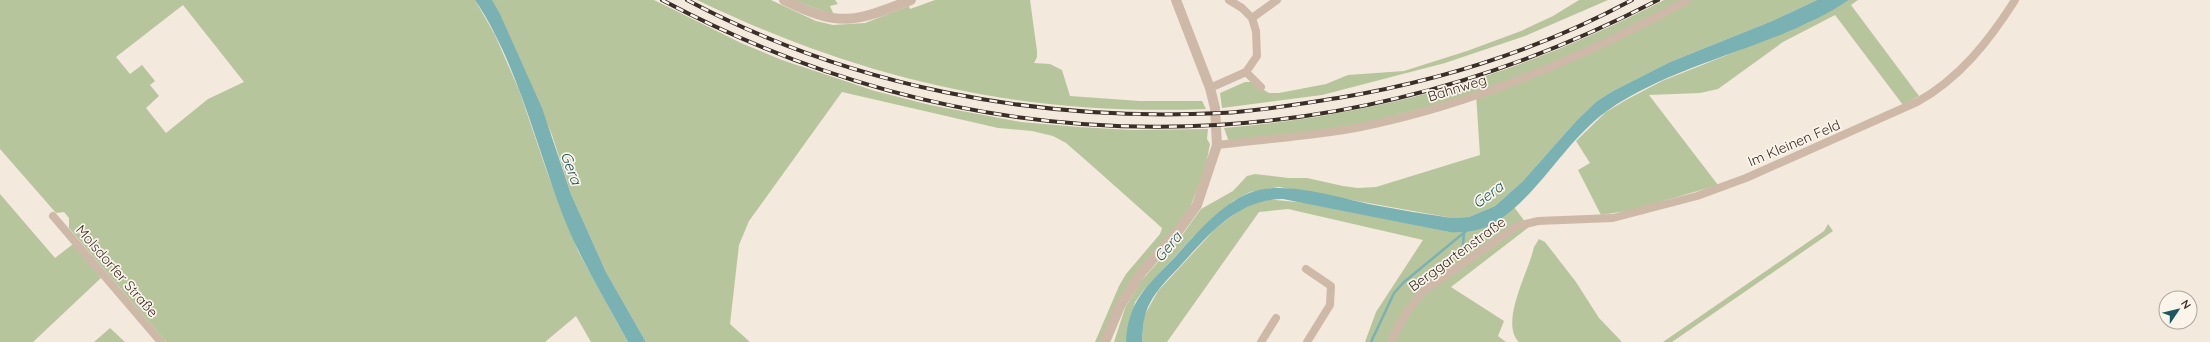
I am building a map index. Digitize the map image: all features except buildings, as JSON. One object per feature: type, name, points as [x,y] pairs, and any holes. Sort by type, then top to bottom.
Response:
[{"type":"street","points":[[784,0],[814,14],[847,20],[874,14],[911,0]]},
{"type":"street","points":[[1105,342],[1120,306],[1141,273],[1179,230],[1197,205],[1217,145],[1215,108],[1210,88],[1176,0]]},
{"type":"street","points":[[1210,88],[1246,72],[1254,61],[1258,51],[1252,18],[1242,8],[1229,0]]},
{"type":"street","points":[[1252,18],[1277,0]]},
{"type":"street","name":"Bahnweg","points":[[1217,145],[1361,127],[1456,102],[1539,72],[1626,33],[1688,0]]},
{"type":"street","name":"Im Kleinen Feld","points":[[1538,221],[1613,218],[1661,207],[1746,178],[1877,121],[1935,92],[1952,78],[1978,51],[2015,0]]},
{"type":"street","points":[[1246,72],[1261,87]]},
{"type":"street","name":"Molsdorfer Straße","points":[[53,216],[161,342]]},
{"type":"street","name":"Berggartenstraße","points":[[1391,342],[1400,322],[1424,291],[1517,226],[1538,221]]},
{"type":"street","points":[[1306,269],[1331,286],[1330,305],[1308,342]]},
{"type":"street","points":[[1261,342],[1276,318]]},
{"type":"green space","points":[[0,0],[475,0],[495,35],[519,90],[548,175],[578,251],[628,342],[591,342],[576,316],[545,342],[166,342],[69,228],[69,218],[64,212],[56,213],[0,149]],"holes":[[[183,5],[244,82],[208,99],[166,133],[146,108],[159,96],[150,85],[155,81],[142,65],[130,74],[116,57]]]},
{"type":"green space","points":[[492,0],[654,0],[741,43],[782,60],[875,91],[930,105],[1021,122],[1078,127],[1132,130],[1208,129],[1207,139],[1210,144],[1205,170],[1187,215],[1124,291],[1101,342],[1095,342],[1119,286],[1126,274],[1160,234],[1162,228],[1066,143],[1053,136],[1032,131],[998,128],[842,92],[749,221],[739,245],[730,324],[750,342],[646,342],[606,272],[571,194],[552,135]]},
{"type":"green space","points":[[697,0],[771,0],[816,21],[833,25],[865,23],[909,6],[910,9],[935,0],[1030,0],[1037,51],[1037,57],[1034,63],[1050,64],[1062,70],[1070,96],[1140,101],[1202,101],[1206,109],[1138,110],[1071,106],[1007,99],[944,87],[882,71],[821,52],[759,28]]},
{"type":"green space","points":[[793,0],[835,0],[838,4],[830,6],[834,15]]},
{"type":"green space","points":[[1579,0],[1608,0],[1525,36],[1445,63],[1322,95],[1222,108],[1220,93],[1245,82],[1251,82],[1269,93],[1279,93],[1326,84],[1348,75],[1404,71],[1467,51],[1521,31],[1553,16]]},
{"type":"green space","points":[[1664,0],[1817,0],[1772,21],[1670,62],[1613,91],[1597,101],[1577,120],[1523,181],[1495,206],[1469,217],[1452,218],[1279,187],[1250,192],[1233,201],[1192,238],[1143,291],[1135,302],[1126,342],[1114,342],[1125,308],[1142,280],[1183,234],[1201,209],[1233,191],[1247,176],[1255,174],[1289,178],[1307,178],[1358,188],[1376,187],[1480,155],[1476,94],[1360,125],[1229,142],[1224,128],[1283,122],[1341,113],[1450,87],[1504,70],[1557,50]]},
{"type":"green space","points":[[1849,0],[1858,0],[1851,5],[1919,96],[1903,105],[1835,15],[1783,42],[1718,89],[1700,93],[1649,95],[1718,185],[1633,210],[1601,215],[1578,170],[1590,163],[1576,141],[1606,112],[1662,81],[1808,23]]},
{"type":"green space","points":[[0,194],[55,258],[73,244],[101,278],[33,342],[0,342]]},
{"type":"green space","points":[[1266,199],[1308,203],[1449,232],[1495,223],[1514,207],[1529,227],[1451,287],[1504,321],[1498,336],[1506,342],[1365,342],[1376,312],[1423,240],[1288,209],[1259,212],[1167,342],[1142,342],[1144,316],[1158,291],[1216,228],[1241,209]]},
{"type":"green space","points":[[1828,224],[1833,231],[1672,342],[1663,342],[1824,231]]},
{"type":"green space","points":[[1539,239],[1545,242],[1576,282],[1599,318],[1622,342],[1519,342],[1514,333],[1512,323],[1514,310],[1517,296],[1534,247]]},
{"type":"green space","points":[[110,328],[125,342],[94,342]]},
{"type":"water","points":[[475,0],[492,0],[500,14],[542,108],[571,194],[606,272],[646,342],[628,342],[576,246],[552,187],[514,76],[502,49]]},
{"type":"water","points":[[1817,0],[1849,0],[1820,17],[1790,31],[1665,79],[1635,94],[1607,111],[1578,137],[1526,197],[1511,211],[1485,228],[1467,232],[1449,232],[1283,199],[1252,205],[1238,212],[1214,230],[1164,283],[1156,293],[1146,312],[1142,342],[1126,342],[1128,328],[1135,305],[1147,286],[1208,221],[1238,198],[1263,189],[1294,189],[1328,194],[1374,205],[1413,212],[1452,218],[1469,217],[1495,206],[1523,181],[1577,120],[1597,101],[1613,91],[1670,62],[1772,21]]},
{"type":"waterway","points":[[1371,342],[1394,293],[1404,282],[1466,231]]},
{"type":"waterway","points":[[1462,256],[1464,233]]},
{"type":"railway","points":[[662,0],[784,56],[908,96],[1034,119],[1160,127],[1286,118],[1412,94],[1536,55],[1658,0]]},
{"type":"railway","points":[[687,0],[749,30],[814,56],[880,76],[946,92],[1014,104],[1083,111],[1152,114],[1221,113],[1265,109],[1338,98],[1414,82],[1489,61],[1526,48],[1562,34],[1632,0]]},
{"type":"water label","name":"Gera","points":[[571,168]]},
{"type":"water label","name":"Gera","points":[[1488,195]]},
{"type":"water label","name":"Gera","points":[[1168,247]]}]
